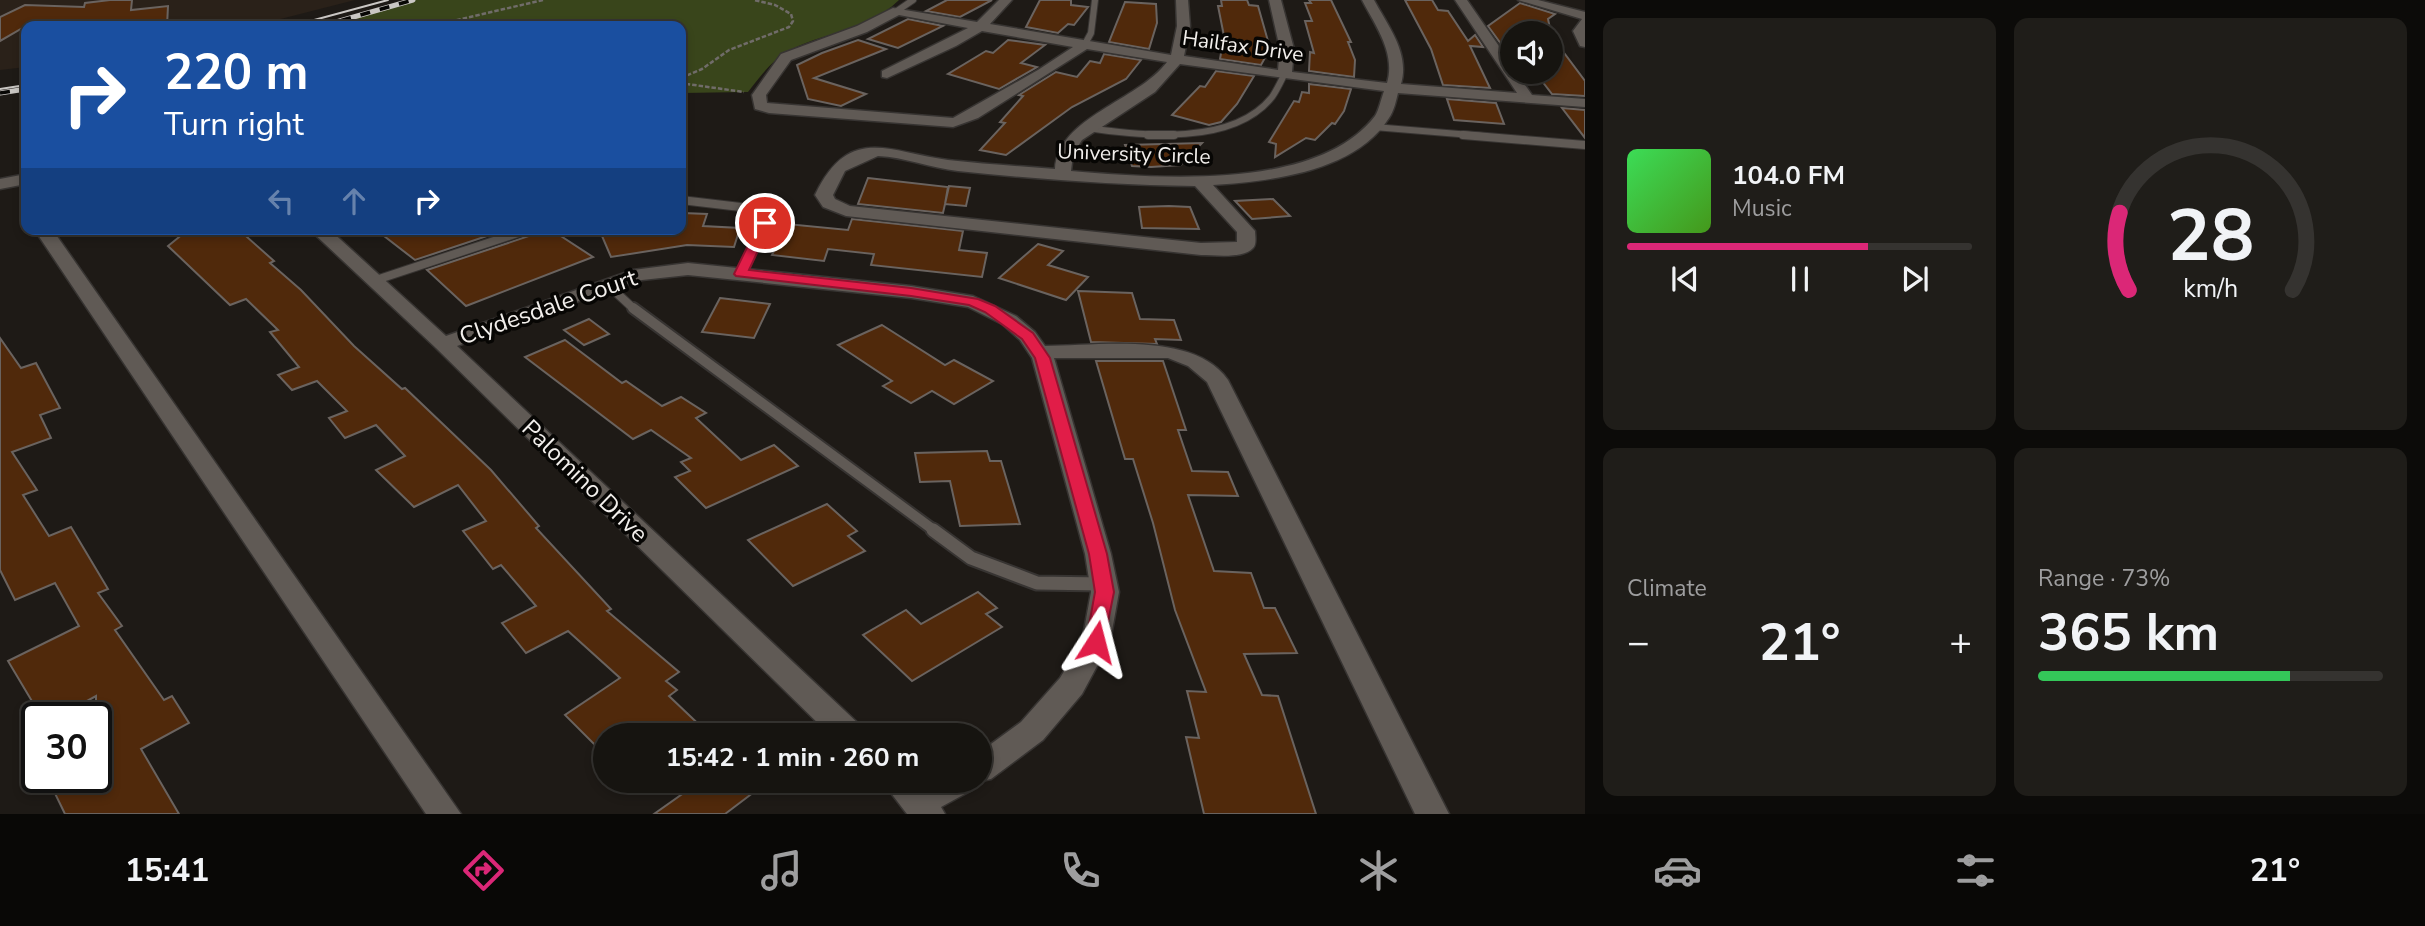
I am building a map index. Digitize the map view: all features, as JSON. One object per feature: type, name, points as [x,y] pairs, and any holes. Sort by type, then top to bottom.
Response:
[{"type":"street","points":[[887,74],[945,47],[979,26],[998,11],[1006,0]]},
{"type":"street","points":[[1063,175],[1064,155],[1071,142],[1087,128],[1152,88],[1166,75],[1177,59],[1185,26],[1182,0]]},
{"type":"street","points":[[1275,0],[1287,49],[1284,74]]},
{"type":"street","points":[[1368,0],[1391,43],[1397,71],[1393,88]]},
{"type":"street","points":[[1461,0],[1527,99]]},
{"type":"street","points":[[1524,0],[1585,16]]},
{"type":"street","name":"Hailfax Drive","points":[[897,11],[1177,59],[1284,74],[1393,88],[1585,103]]},
{"type":"street","points":[[897,11],[862,29],[786,57],[759,94],[760,106],[945,124],[963,122],[996,100],[1055,68],[1085,44]]},
{"type":"street","points":[[1585,22],[1580,32],[1585,43]]},
{"type":"street","name":"University Circle","points":[[1200,182],[1246,231],[1246,245],[1233,249],[1201,248],[846,211],[829,203],[824,195],[839,166],[878,150],[929,162],[1162,183],[1200,182],[1288,171],[1318,162],[1363,140],[1389,104],[1393,88]]},
{"type":"street","points":[[0,184],[21,180]]},
{"type":"street","points":[[47,235],[444,814]]},
{"type":"street","name":"Palomino Drive","points":[[324,235],[443,344],[838,723]]},
{"type":"street","name":"Clydesdale Court","points":[[443,344],[607,284],[640,274],[688,269],[911,292],[973,302],[1009,320],[1028,336],[1043,358],[1098,554],[1105,592],[1096,642],[1071,686],[1032,731],[992,761]]},
{"type":"street","points":[[1038,352],[1168,352],[1182,354],[1206,366],[1217,380],[1432,814]]},
{"type":"street","points":[[910,793],[924,808],[944,793]]},
{"type":"lane","points":[[897,11],[913,0]]},
{"type":"lane","points":[[1085,44],[1091,33],[1095,0]]},
{"type":"lane","points":[[1087,128],[1153,135],[1212,129],[1259,112],[1273,97],[1284,74]]},
{"type":"lane","points":[[1374,127],[1585,145]]},
{"type":"lane","points":[[686,202],[749,208],[762,213],[765,223],[741,274]]},
{"type":"lane","points":[[373,281],[512,235]]},
{"type":"lane","points":[[607,284],[633,307],[971,558],[1037,583],[1103,584]]},
{"type":"path","points":[[453,21],[543,0]]},
{"type":"path","points":[[686,76],[702,69],[729,50],[789,27],[793,21],[791,14],[775,5],[754,0]]},
{"type":"path","points":[[686,81],[692,85],[759,94]]},
{"type":"shaded area","points":[[0,0],[355,0],[273,21],[21,21],[21,68],[0,70]]},
{"type":"green space","points":[[413,0],[899,0],[869,21],[791,50],[777,59],[748,92],[686,93],[686,21],[343,21]]},
{"type":"building","points":[[132,0],[131,10],[168,6],[167,21],[21,21],[21,29],[0,41],[0,17],[25,5],[84,7],[85,3]]},
{"type":"building","points":[[947,0],[992,0],[960,17],[926,11]]},
{"type":"building","points":[[1040,0],[1071,0],[1071,5],[1088,7],[1074,25],[1068,24],[1058,33],[1026,27]]},
{"type":"building","points":[[1221,0],[1247,0],[1249,5],[1258,6],[1268,41],[1266,56],[1261,65],[1220,59],[1224,36],[1218,6],[1222,6]]},
{"type":"building","points":[[1309,0],[1331,0],[1351,42],[1348,42],[1355,60],[1354,77],[1309,71],[1310,52],[1314,53],[1305,21],[1312,21],[1305,3],[1311,3]]},
{"type":"building","points":[[1405,0],[1432,0],[1438,10],[1448,11],[1468,41],[1475,35],[1483,47],[1470,46],[1490,88],[1443,85],[1431,49]]},
{"type":"building","points":[[1125,2],[1156,4],[1157,23],[1149,49],[1109,42]]},
{"type":"building","points":[[1520,3],[1555,14],[1548,21],[1500,21],[1500,42],[1488,26]]},
{"type":"building","points":[[908,19],[943,26],[898,48],[868,39]]},
{"type":"building","points":[[858,40],[886,49],[814,78],[866,94],[841,106],[808,99],[797,65]]},
{"type":"building","points":[[1008,40],[1045,45],[1021,63],[1037,67],[999,89],[948,74],[986,51],[993,53]]},
{"type":"building","points":[[1563,51],[1585,81],[1585,96],[1552,94],[1544,84],[1563,84]]},
{"type":"building","points":[[1104,54],[1141,60],[1126,79],[1072,107],[1006,155],[980,150],[1005,123],[1000,122],[1023,96],[1019,95],[1056,72],[1077,77],[1090,61],[1100,63]]},
{"type":"building","points":[[1216,71],[1254,76],[1237,104],[1221,122],[1209,125],[1172,115],[1200,86],[1205,87]]},
{"type":"building","points":[[1309,84],[1351,89],[1344,111],[1335,124],[1332,123],[1315,140],[1306,138],[1275,157],[1276,144],[1269,142],[1294,101],[1299,102],[1302,92],[1309,93]]},
{"type":"building","points":[[1447,99],[1496,103],[1504,124],[1454,120]]},
{"type":"building","points":[[1562,108],[1585,110],[1585,138]]},
{"type":"building","points":[[1202,143],[1181,165],[1151,167],[1132,166],[1125,145]]},
{"type":"building","points":[[868,178],[948,187],[943,213],[858,204]]},
{"type":"building","points":[[949,186],[970,188],[966,206],[945,204]]},
{"type":"building","points":[[1273,199],[1290,216],[1252,219],[1235,201]]},
{"type":"building","points":[[1139,207],[1190,207],[1199,229],[1142,228]]},
{"type":"building","points":[[686,213],[707,214],[703,226],[740,228],[734,247],[687,245],[611,257],[602,235],[686,235]]},
{"type":"building","points":[[852,219],[963,231],[959,250],[987,253],[982,277],[871,265],[874,254],[828,249],[824,261],[772,255],[787,224],[848,230]]},
{"type":"building","points":[[182,235],[245,235],[274,261],[270,263],[301,290],[354,346],[402,389],[405,388],[491,470],[539,526],[536,528],[611,609],[607,611],[679,672],[666,681],[677,690],[669,696],[697,723],[593,723],[593,743],[565,715],[620,678],[568,631],[526,653],[502,623],[536,606],[501,565],[493,569],[463,531],[486,521],[458,485],[414,507],[376,470],[405,456],[376,425],[345,438],[329,418],[347,411],[317,381],[292,390],[278,375],[299,367],[270,332],[278,330],[246,299],[230,305],[168,246]]},
{"type":"building","points":[[383,235],[490,235],[415,260]]},
{"type":"building","points":[[532,235],[559,235],[593,257],[466,306],[427,270]]},
{"type":"building","points":[[1038,244],[1063,251],[1048,265],[1088,277],[1066,300],[999,278]]},
{"type":"building","points":[[1078,291],[1132,293],[1140,319],[1174,320],[1181,340],[1155,339],[1157,344],[1091,342]]},
{"type":"building","points":[[720,298],[770,304],[754,338],[702,332]]},
{"type":"building","points":[[589,319],[609,334],[584,345],[564,330]]},
{"type":"building","points":[[882,325],[945,365],[954,360],[993,381],[954,404],[932,391],[911,403],[883,386],[892,381],[838,345]]},
{"type":"building","points":[[0,338],[21,368],[36,363],[60,408],[40,415],[51,438],[12,452],[37,490],[23,495],[49,536],[71,527],[108,589],[98,593],[122,626],[115,630],[164,700],[172,696],[189,723],[141,749],[179,814],[65,814],[55,793],[112,793],[112,702],[96,702],[96,696],[85,702],[32,702],[8,661],[79,626],[55,583],[15,600],[0,570]]},
{"type":"building","points":[[565,340],[622,383],[626,381],[662,406],[681,397],[706,413],[696,418],[741,460],[774,445],[798,466],[706,508],[675,477],[690,471],[681,462],[691,458],[651,430],[633,439],[525,357]]},
{"type":"building","points":[[1096,361],[1163,361],[1186,430],[1178,430],[1192,471],[1228,472],[1238,496],[1188,495],[1214,571],[1251,573],[1264,608],[1275,608],[1297,653],[1244,654],[1262,695],[1278,696],[1316,814],[1204,814],[1186,737],[1199,738],[1187,691],[1206,692],[1175,610],[1153,523],[1133,459],[1125,459]]},
{"type":"building","points":[[987,451],[990,461],[1001,461],[1020,524],[960,526],[950,481],[920,482],[915,453]]},
{"type":"building","points":[[827,504],[857,531],[848,536],[865,551],[793,586],[748,540]]},
{"type":"building","points":[[978,592],[997,608],[986,614],[1002,627],[912,681],[863,635],[906,610],[921,624]]},
{"type":"building","points":[[684,793],[753,793],[725,814],[654,814]]},
{"type":"tram line","points":[[310,21],[388,0]]},
{"type":"tram line","points":[[0,89],[21,86]]},
{"type":"railway","points":[[340,21],[413,0]]},
{"type":"railway","points":[[0,93],[21,90]]},
{"type":"route","points":[[765,223],[741,274],[911,292],[973,302],[1009,320],[1028,336],[1043,358],[1098,554],[1105,592],[1096,642]]}]
